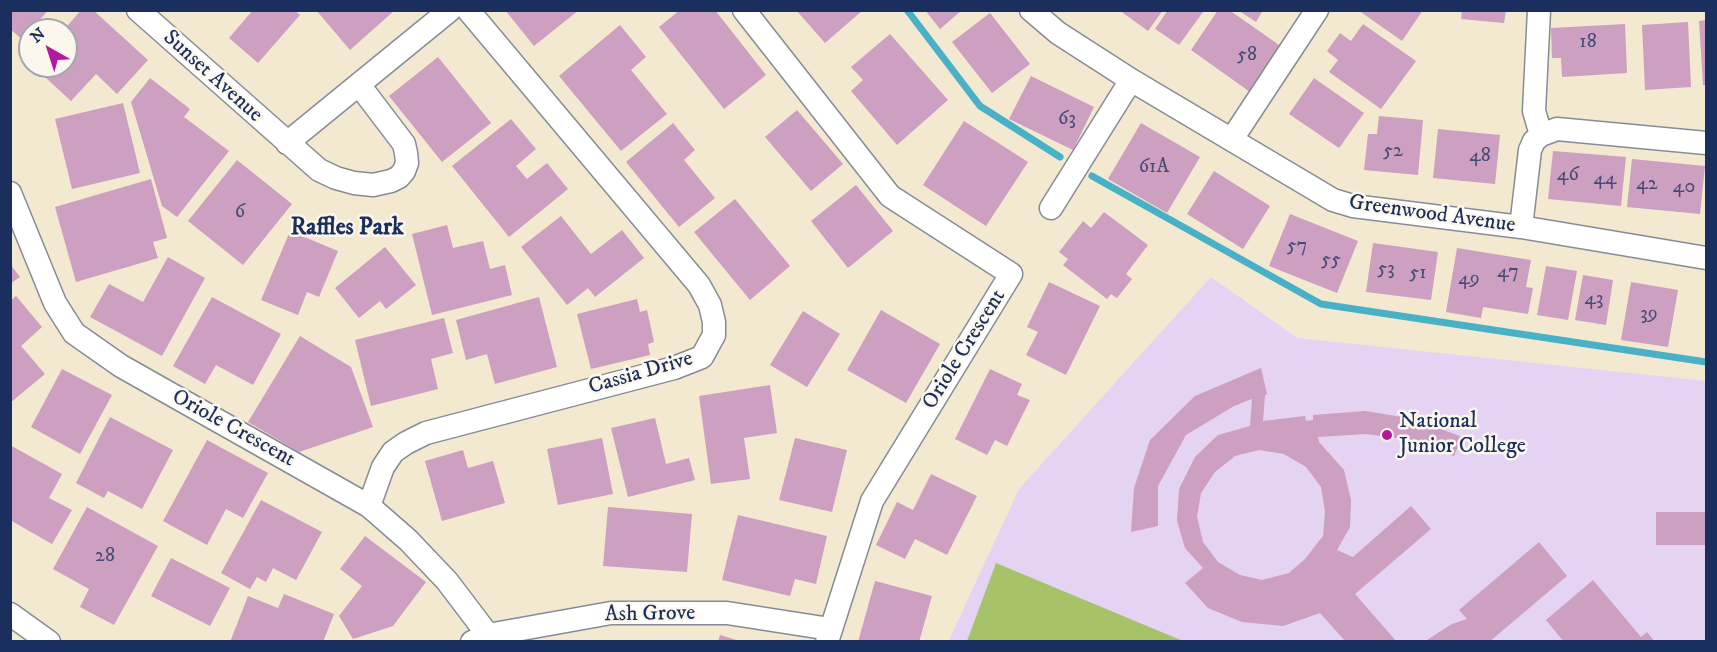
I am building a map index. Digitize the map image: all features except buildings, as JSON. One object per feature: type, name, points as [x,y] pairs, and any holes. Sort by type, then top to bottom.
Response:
[{"type":"street","name":"Sunset Avenue","points":[[138,10],[319,170],[354,183],[373,185],[391,181],[399,177],[407,163],[404,144],[360,86]]},
{"type":"street","points":[[287,143],[360,86],[450,10]]},
{"type":"street","name":"Cassia Drive","points":[[369,506],[383,467],[393,452],[426,433],[674,368],[702,357],[714,335],[710,304],[699,285],[468,10]]},
{"type":"street","name":"Oriole Crescent","points":[[744,10],[890,196],[1011,274],[872,501],[828,635]]},
{"type":"street","name":"Greenwood Avenue","points":[[1031,10],[1058,33],[1131,80],[1232,139],[1319,194],[1333,200],[1353,206],[1521,227],[1707,258]]},
{"type":"street","points":[[1232,139],[1317,10]]},
{"type":"street","points":[[1539,10],[1534,111],[1541,135]]},
{"type":"street","points":[[1051,208],[1131,80]]},
{"type":"street","points":[[1521,227],[1530,150],[1534,141],[1541,135],[1557,129],[1707,143]]},
{"type":"street","name":"Oriole Crescent","points":[[10,193],[55,303],[74,333],[121,366],[369,506],[408,540],[447,582],[484,639]]},
{"type":"street","name":"Ash Grove","points":[[484,639],[611,613],[727,613],[828,635]]},
{"type":"street","points":[[10,615],[49,642]]},
{"type":"shaded area","name":"National Junior College","points":[[1211,277],[1297,338],[1706,381],[1706,641],[948,642],[1019,489]]},
{"type":"green space","points":[[996,563],[1183,641],[967,641]]},
{"type":"waterway","points":[[907,10],[980,106],[1060,157]]},
{"type":"waterway","points":[[1092,176],[1321,304],[1706,362]]},
{"type":"place","name":"National Junior College","points":[[1387,435]]},
{"type":"district","name":"Raffles Park","points":[[347,229]]}]
